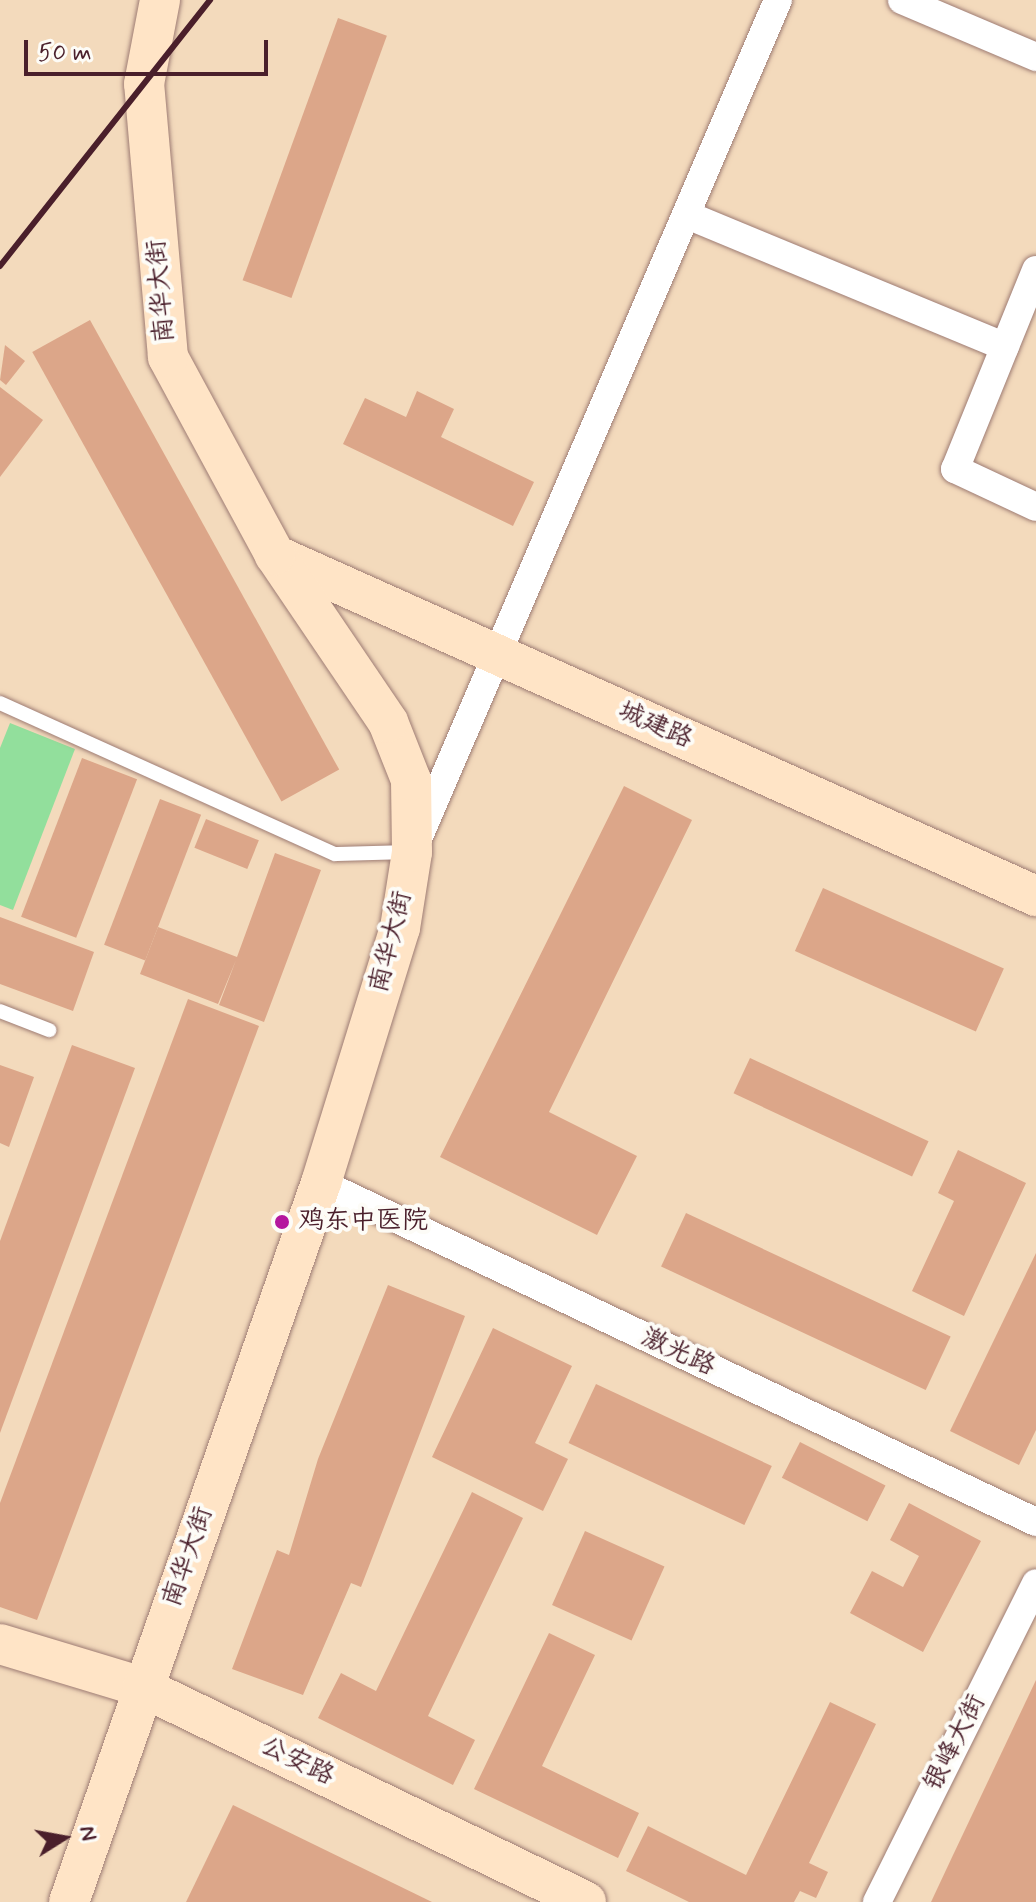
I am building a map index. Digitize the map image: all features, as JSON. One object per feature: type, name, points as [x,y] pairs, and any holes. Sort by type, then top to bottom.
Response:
[{"type":"main road","name":"南华大街","points":[[69,1902],[321,1183],[400,928],[412,852],[411,780],[388,722],[275,555],[168,357],[144,84],[160,0]]},
{"type":"main road","name":"城建路","points":[[275,555],[1036,896]]},
{"type":"main road","name":"公安路","points":[[0,1644],[142,1687],[586,1902]]},
{"type":"street","points":[[412,852],[501,657],[778,0]]},
{"type":"street","points":[[902,0],[1036,57]]},
{"type":"street","points":[[687,215],[1005,347]]},
{"type":"street","points":[[1036,270],[955,469],[1036,507]]},
{"type":"street","name":"激光路","points":[[321,1183],[1036,1522]]},
{"type":"street","name":"银峰大街","points":[[877,1902],[1036,1583]]},
{"type":"lane","points":[[0,703],[335,854],[412,852]]},
{"type":"lane","points":[[0,1011],[49,1030]]},
{"type":"green space","points":[[10,723],[75,749],[13,910],[0,905],[0,748]]},
{"type":"building","points":[[338,18],[387,36],[291,298],[243,280]]},
{"type":"building","points":[[90,320],[339,770],[281,802],[32,352]]},
{"type":"building","points":[[5,345],[25,361],[6,385],[0,380]]},
{"type":"building","points":[[0,387],[43,420],[0,477]]},
{"type":"building","points":[[417,391],[454,409],[441,437],[534,482],[513,526],[343,444],[365,398],[406,417]]},
{"type":"building","points":[[82,758],[137,779],[76,938],[21,917]]},
{"type":"building","points":[[624,786],[692,820],[549,1112],[637,1156],[597,1235],[440,1157]]},
{"type":"building","points":[[160,799],[201,815],[145,960],[104,945]]},
{"type":"building","points":[[206,819],[259,840],[247,869],[194,848]]},
{"type":"building","points":[[275,853],[321,870],[264,1022],[219,1005],[236,960],[218,1004],[140,974],[158,927],[237,957]]},
{"type":"building","points":[[823,888],[1004,969],[976,1032],[795,951]]},
{"type":"building","points":[[0,917],[94,952],[73,1011],[0,984]]},
{"type":"building","points":[[188,999],[259,1026],[37,1620],[0,1607],[0,1503]]},
{"type":"building","points":[[72,1045],[135,1068],[0,1433],[0,1241]]},
{"type":"building","points":[[750,1058],[929,1141],[912,1177],[734,1093]]},
{"type":"building","points":[[0,1065],[34,1077],[9,1147],[0,1143]]},
{"type":"building","points":[[958,1150],[1026,1183],[964,1316],[912,1291],[954,1201],[938,1193]]},
{"type":"building","points":[[686,1213],[951,1336],[926,1390],[661,1266]]},
{"type":"building","points":[[1036,1253],[1036,1430],[1019,1465],[950,1431]]},
{"type":"building","points":[[388,1285],[465,1316],[361,1587],[351,1583],[303,1695],[232,1669],[277,1550],[289,1555],[318,1459]]},
{"type":"building","points":[[493,1328],[572,1366],[535,1443],[568,1459],[543,1511],[432,1457]]},
{"type":"building","points":[[596,1384],[772,1466],[744,1525],[569,1443]]},
{"type":"building","points":[[800,1442],[886,1486],[867,1521],[782,1478]]},
{"type":"building","points":[[472,1492],[523,1518],[428,1716],[475,1740],[453,1785],[318,1718],[341,1673],[376,1691]]},
{"type":"building","points":[[909,1503],[981,1541],[923,1652],[850,1613],[872,1571],[903,1587],[919,1556],[890,1540]]},
{"type":"building","points":[[585,1531],[664,1566],[632,1640],[552,1605]]},
{"type":"building","points":[[549,1633],[595,1655],[542,1766],[639,1813],[618,1858],[474,1789]]},
{"type":"building","points":[[1036,1680],[1036,1902],[931,1902],[954,1853]]},
{"type":"building","points":[[830,1702],[876,1724],[809,1863],[828,1872],[816,1898],[800,1891],[794,1902],[689,1902],[626,1871],[648,1826],[746,1875]]},
{"type":"building","points":[[233,1805],[432,1902],[186,1902]]},
{"type":"railway","points":[[0,266],[210,0]]},
{"type":"place","name":"鸡东中医院","points":[[282,1222]]}]
